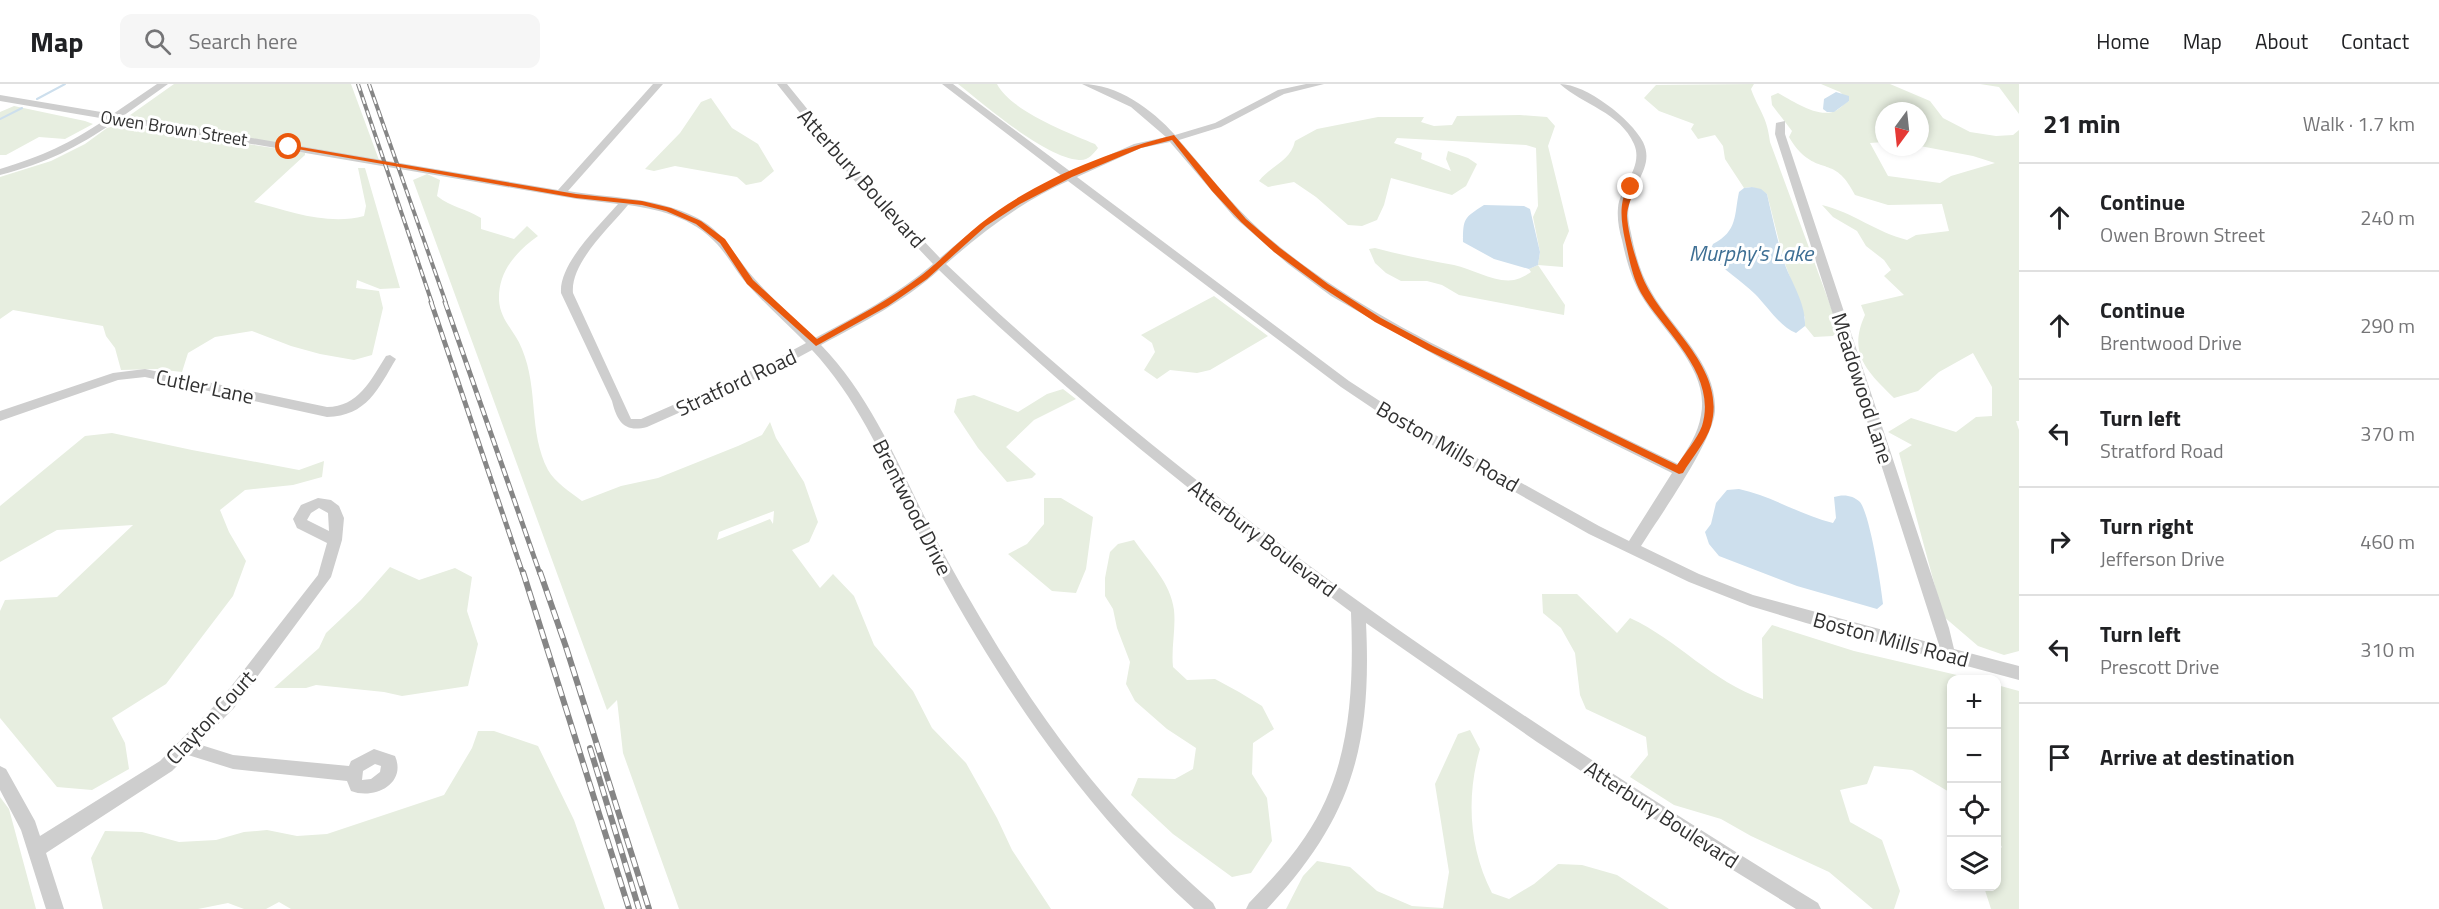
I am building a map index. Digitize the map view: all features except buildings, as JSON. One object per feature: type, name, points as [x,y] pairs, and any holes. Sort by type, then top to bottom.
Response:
[{"type":"street","points":[[0,172],[61,152],[87,138],[163,84]]},
{"type":"street","points":[[561,193],[658,84]]},
{"type":"street","name":"Atterbury Boulevard","points":[[782,84],[828,144],[939,264],[1042,360],[1163,461],[1250,530],[1358,609],[1544,738],[1812,909]]},
{"type":"street","name":"Boston Mills Road","points":[[947,84],[1368,399],[1441,444],[1594,530],[1694,579],[1750,600],[2019,673]]},
{"type":"street","points":[[1087,84],[1134,103],[1151,115],[1174,137],[1208,182],[1277,250],[1378,320],[1430,348],[1679,470]]},
{"type":"street","name":"Stratford Road","points":[[626,201],[576,261],[566,282],[567,292],[580,323],[618,401],[621,417],[627,423],[642,424],[771,367],[885,304],[924,278],[997,215],[1069,175],[1138,146],[1191,135],[1218,125],[1281,92],[1319,84]]},
{"type":"street","points":[[1565,84],[1621,122],[1634,136],[1641,150],[1641,164],[1623,208],[1633,262],[1646,292],[1698,366],[1706,387],[1708,407],[1706,427],[1702,436],[1632,548]]},
{"type":"street","name":"Owen Brown Street","points":[[0,98],[561,193]]},
{"type":"street","name":"Meadowood Lane","points":[[1782,123],[1779,125],[1780,134],[1942,628],[1947,648],[1946,654]]},
{"type":"street","name":"Brentwood Drive","points":[[561,193],[669,209],[711,231],[730,249],[750,282],[816,343],[863,408],[940,561],[983,636],[1039,723],[1077,775],[1112,817],[1164,870],[1207,909]]},
{"type":"street","name":"Cutler Lane","points":[[0,416],[113,378],[136,373],[167,377],[327,412],[342,412],[355,407],[363,400],[390,359]]},
{"type":"street","name":"Clayton Court","points":[[36,849],[166,766],[228,703],[324,577],[335,540]]},
{"type":"street","points":[[1256,909],[1291,873],[1316,837],[1328,818],[1345,777],[1357,728],[1360,701],[1362,661],[1358,609]]},
{"type":"street","points":[[185,747],[233,762],[354,774]]},
{"type":"street","points":[[0,774],[29,827],[55,909]]},
{"type":"shaded area","points":[[174,84],[351,84],[379,160],[126,118]]},
{"type":"shaded area","points":[[958,84],[997,84],[1004,94],[1027,112],[1095,144],[1098,148],[1090,157],[1082,160],[1065,157],[1049,150],[999,117]]},
{"type":"shaded area","points":[[1754,84],[1751,89],[1765,120],[1770,142],[1839,329],[1833,336],[1814,337],[1805,326],[1805,318],[1784,261],[1767,194],[1752,187],[1744,188],[1725,159],[1723,146],[1715,135],[1698,139],[1691,129],[1694,124],[1659,111],[1644,98],[1656,85]]},
{"type":"shaded area","points":[[1821,84],[1890,84],[1930,101],[1943,118],[1970,132],[1996,136],[2013,135],[2019,130],[2019,421],[2016,421],[2019,430],[2019,651],[2004,655],[1978,646],[1943,616],[1899,453],[1912,445],[1888,432],[1911,418],[1956,432],[1976,417],[1992,416],[1992,387],[1973,353],[1939,372],[1918,391],[1894,398],[1876,380],[1859,352],[1858,341],[1865,315],[1861,305],[1904,295],[1884,276],[1891,270],[1884,260],[1866,246],[1857,231],[1833,217],[1822,205],[1844,212],[1907,240],[1916,235],[1949,231],[1942,204],[1888,205],[1855,195],[1848,183],[1835,170],[1815,163],[1799,150],[1789,137],[1792,131],[1772,105],[1771,96],[1778,93],[1799,105],[1823,113],[1838,109],[1849,101],[1840,92]]},
{"type":"shaded area","points":[[1980,84],[2019,84],[2019,114],[1999,87]]},
{"type":"shaded area","points":[[711,98],[732,128],[758,144],[774,171],[761,182],[746,185],[737,177],[675,166],[654,171],[645,169],[680,133],[701,102]]},
{"type":"shaded area","points":[[14,106],[93,124],[65,139],[39,137],[6,155],[0,155],[0,112]]},
{"type":"shaded area","points":[[1457,116],[1547,117],[1555,126],[1548,146],[1569,231],[1563,245],[1563,267],[1538,265],[1540,252],[1533,217],[1538,206],[1536,148],[1526,145],[1397,138],[1394,143],[1422,153],[1421,159],[1451,171],[1446,159],[1448,151],[1477,164],[1466,186],[1452,195],[1391,178],[1384,205],[1377,220],[1362,226],[1348,225],[1316,197],[1294,182],[1268,187],[1259,181],[1289,154],[1295,141],[1317,129],[1378,117],[1424,117],[1421,122],[1434,126],[1452,125]]},
{"type":"shaded area","points":[[122,124],[305,153],[254,202],[309,216],[350,219],[364,216],[366,206],[358,168],[365,168],[400,288],[380,289],[357,280],[356,288],[379,291],[383,308],[372,355],[354,360],[320,354],[252,331],[215,337],[188,353],[182,372],[156,369],[121,370],[115,348],[106,336],[103,326],[13,310],[0,319],[0,177],[51,161],[85,144],[107,128]]},
{"type":"shaded area","points":[[427,174],[440,180],[437,196],[481,218],[481,229],[514,239],[527,226],[538,236],[516,255],[505,271],[500,290],[500,307],[522,349],[527,364],[535,425],[548,470],[559,483],[582,501],[621,486],[658,478],[738,446],[762,435],[770,422],[776,438],[804,482],[818,522],[809,542],[792,550],[820,588],[833,574],[854,596],[874,645],[913,691],[932,728],[966,763],[1012,850],[1051,909],[679,909],[623,753],[617,700],[607,710],[413,180]],"holes":[[[774,511],[773,524],[770,519],[717,540],[719,532]]]},
{"type":"shaded area","points":[[1375,248],[1454,265],[1491,278],[1506,280],[1523,277],[1531,272],[1529,269],[1538,265],[1565,305],[1564,315],[1459,295],[1442,285],[1427,281],[1401,281],[1386,273],[1375,263],[1369,249]]},
{"type":"shaded area","points":[[1214,296],[1268,336],[1210,370],[1197,373],[1170,370],[1157,379],[1144,370],[1155,352],[1152,343],[1141,335]]},
{"type":"shaded area","points":[[1063,389],[1076,399],[1034,420],[1006,447],[1036,474],[1032,478],[1007,482],[978,448],[954,412],[957,399],[974,395],[1018,412],[1047,394]]},
{"type":"shaded area","points":[[112,433],[299,470],[324,461],[322,477],[293,485],[245,490],[220,510],[229,532],[246,561],[233,596],[166,684],[112,718],[125,743],[129,769],[92,790],[57,787],[0,718],[0,611],[5,600],[57,597],[133,525],[57,530],[0,562],[0,506],[85,436]]},
{"type":"shaded area","points":[[1044,498],[1061,498],[1093,517],[1086,569],[1076,593],[1052,591],[1008,554],[1027,544],[1044,524]]},
{"type":"shaded area","points":[[1134,540],[1164,582],[1172,600],[1174,610],[1173,667],[1187,680],[1215,679],[1262,706],[1274,729],[1253,743],[1252,774],[1267,798],[1272,841],[1251,873],[1232,877],[1173,834],[1131,795],[1138,778],[1175,779],[1193,769],[1196,748],[1167,729],[1135,701],[1126,684],[1130,662],[1117,628],[1113,609],[1105,596],[1105,578],[1110,552],[1118,544]]},
{"type":"shaded area","points":[[390,567],[419,580],[455,568],[472,577],[467,611],[478,644],[468,686],[402,696],[316,685],[306,688],[274,688],[319,648],[326,633],[361,600]]},
{"type":"shaded area","points":[[1542,594],[1577,594],[1617,633],[1630,618],[1664,638],[1727,682],[1763,699],[1762,638],[1772,625],[1854,651],[1957,675],[1947,675],[1947,791],[1912,770],[1874,766],[1867,784],[1840,790],[1850,822],[1882,840],[1900,891],[1894,909],[1873,909],[1829,872],[1751,836],[1721,819],[1674,805],[1630,777],[1648,755],[1646,737],[1586,709],[1580,695],[1575,653],[1561,628],[1543,613]]},
{"type":"shaded area","points":[[2001,686],[2019,691],[2019,909],[1991,909],[1985,891],[2001,891]]},
{"type":"shaded area","points":[[1470,730],[1480,749],[1473,785],[1474,840],[1484,876],[1492,893],[1509,899],[1534,884],[1558,864],[1582,865],[1617,875],[1669,909],[1286,909],[1303,876],[1317,861],[1350,867],[1377,891],[1412,906],[1443,908],[1449,872],[1435,784],[1458,734]]},
{"type":"shaded area","points":[[478,731],[494,731],[538,746],[574,820],[605,909],[291,909],[279,902],[266,909],[244,909],[228,903],[198,909],[103,909],[91,858],[105,831],[142,832],[179,842],[216,840],[244,832],[267,830],[297,836],[327,834],[444,795],[472,748]]},
{"type":"shaded area","points":[[0,797],[9,809],[36,909],[0,909]]},
{"type":"water","points":[[1836,92],[1849,96],[1849,101],[1834,112],[1827,112],[1823,109],[1824,99]]},
{"type":"water","name":"Murphy's Lake","points":[[1744,188],[1761,189],[1767,194],[1783,259],[1803,309],[1805,326],[1796,333],[1779,321],[1755,294],[1714,258],[1710,251],[1713,244],[1727,234],[1734,222],[1739,192]]},
{"type":"water","points":[[1484,205],[1524,206],[1530,209],[1540,252],[1538,265],[1529,269],[1494,259],[1463,242],[1463,228],[1466,219]]},
{"type":"water","points":[[1739,489],[1833,523],[1836,518],[1834,497],[1848,496],[1860,502],[1868,521],[1883,604],[1877,609],[1797,586],[1719,556],[1709,544],[1705,532],[1711,524],[1716,503],[1727,490]]},
{"type":"waterway","points":[[37,99],[65,84]]},
{"type":"waterway","points":[[0,119],[22,108]]},
{"type":"railway","points":[[358,84],[432,303]]},
{"type":"railway","points":[[369,84],[446,303]]},
{"type":"railway","points":[[431,302],[523,574]]},
{"type":"railway","points":[[445,302],[540,574]]},
{"type":"railway","points":[[523,572],[629,909]]},
{"type":"railway","points":[[540,572],[649,909]]},
{"type":"railway","points":[[590,748],[639,909]]},
{"type":"route","points":[[289,147],[576,196],[642,203],[669,209],[699,223],[723,241],[750,282],[816,343],[885,304],[924,278],[984,225],[1017,202],[1069,175],[1138,146],[1174,137],[1215,190],[1244,220],[1296,265],[1356,306],[1430,348],[1679,470],[1690,456],[1706,427],[1708,417],[1706,387],[1694,359],[1646,292],[1636,273],[1623,208],[1631,187]]}]
